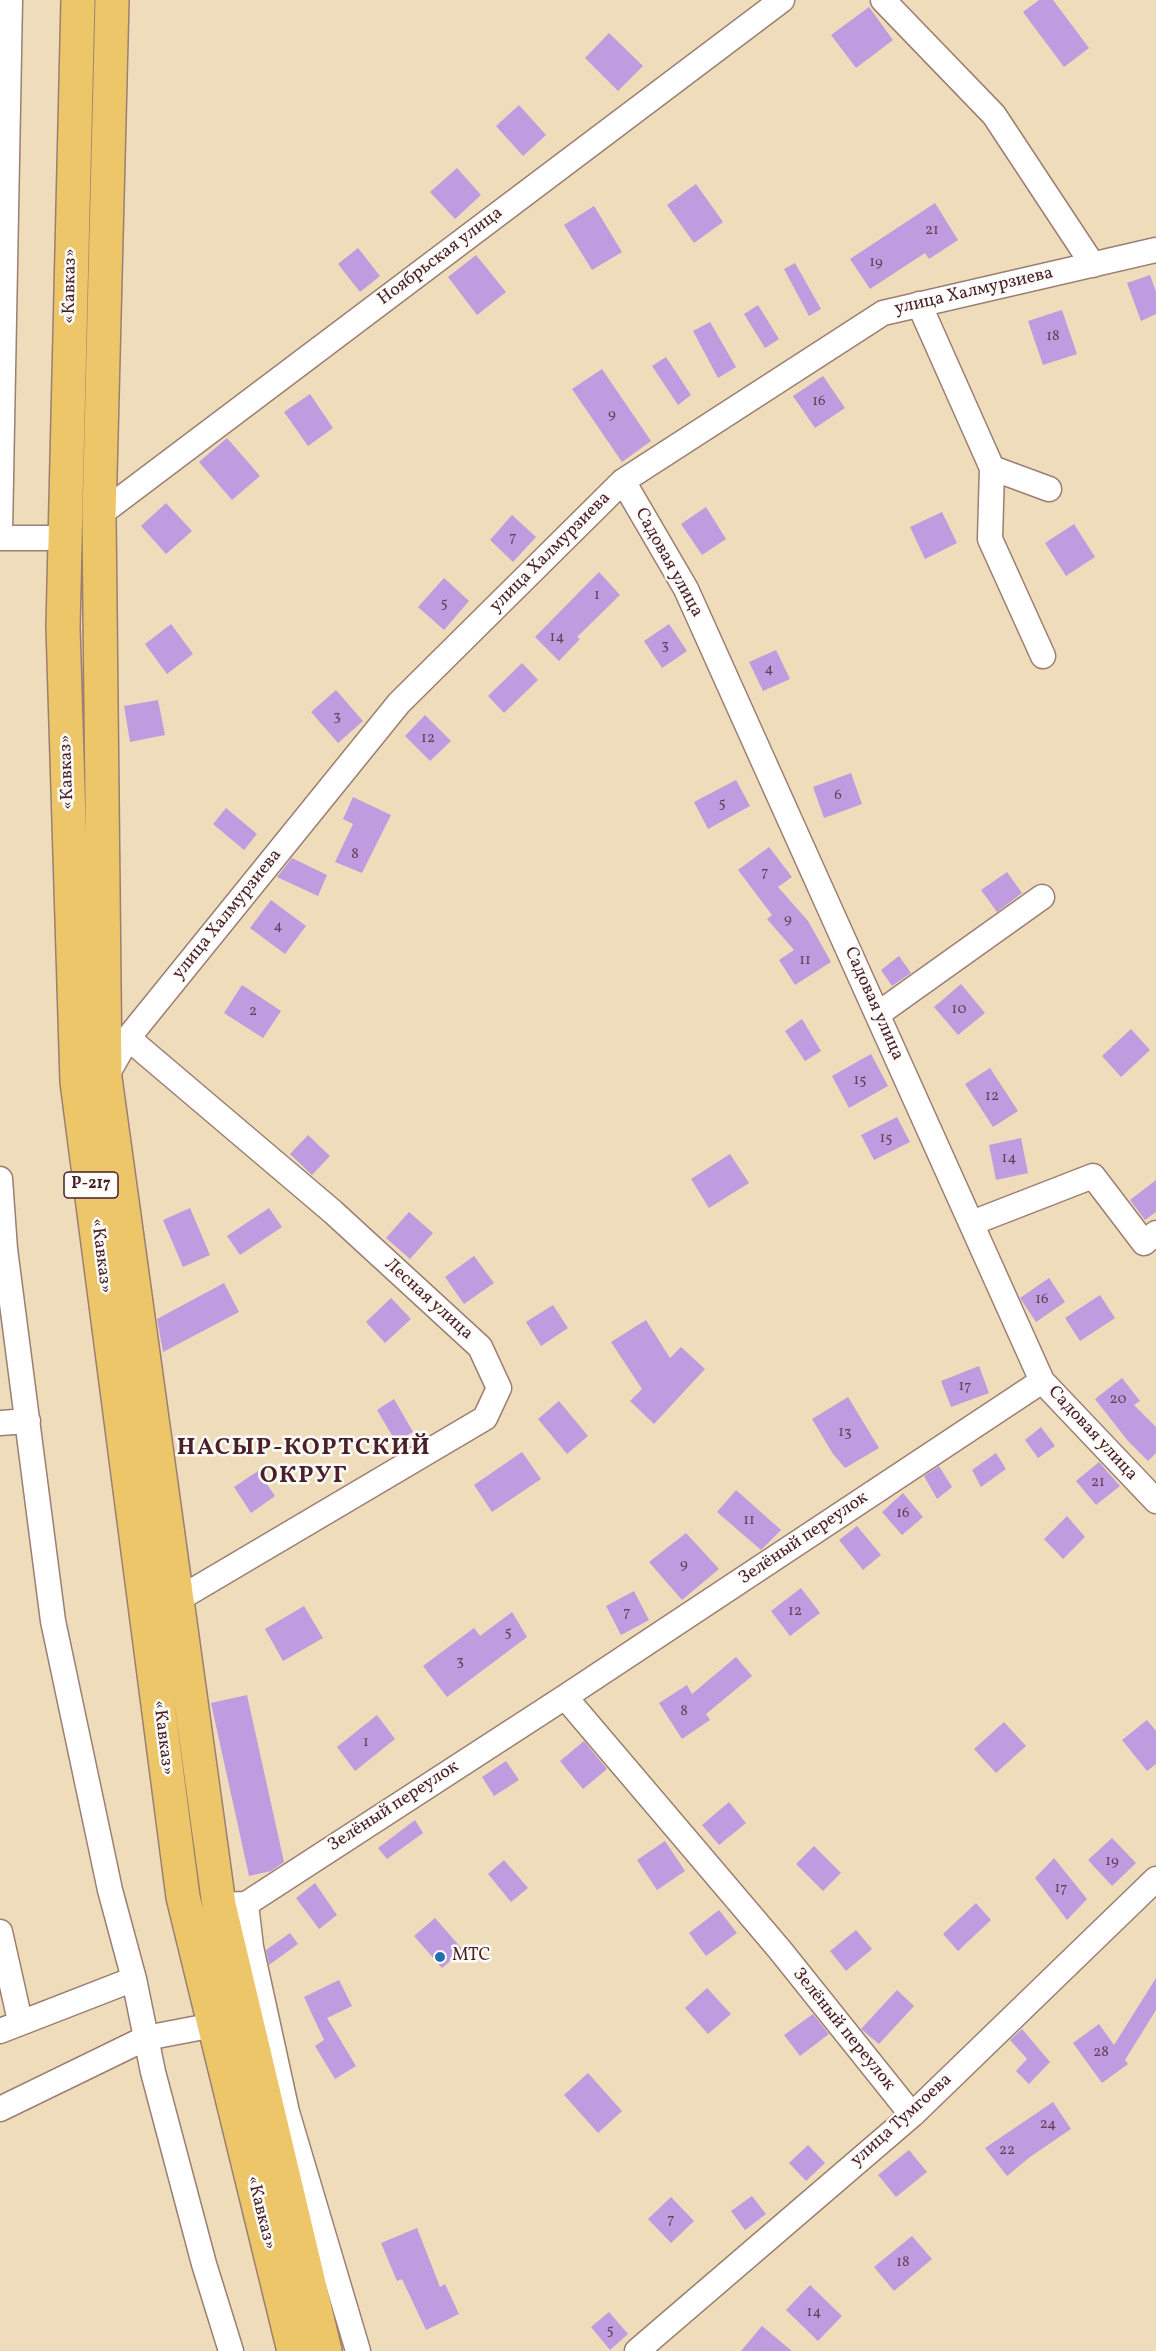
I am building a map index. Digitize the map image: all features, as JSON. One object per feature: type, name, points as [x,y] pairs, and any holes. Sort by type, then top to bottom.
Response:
[{"type":"highway","name":"«Кавказ»","points":[[78,0],[63,627],[77,1082],[183,1897],[294,2351]]},
{"type":"highway","name":"«Кавказ»","points":[[112,0],[99,514],[105,1078],[177,1600],[233,1905],[325,2351]]},
{"type":"street","points":[[0,531],[3,189],[10,0]]},
{"type":"street","name":"Ноябрьская улица","points":[[99,514],[783,0]]},
{"type":"street","points":[[883,0],[994,115],[1093,265]]},
{"type":"street","name":"улица Халмурзиева","points":[[105,1078],[128,1038],[399,703],[623,482],[883,314],[1156,250]]},
{"type":"street","points":[[919,304],[992,468],[990,539],[1043,656]]},
{"type":"street","points":[[992,468],[1049,489]]},
{"type":"street","name":"Садовая улица","points":[[623,482],[686,589],[1042,1380],[1156,1502]]},
{"type":"street","points":[[0,538],[66,538]]},
{"type":"street","points":[[878,1014],[1042,897]]},
{"type":"street","name":"Лесная улица","points":[[128,1038],[333,1212],[480,1347],[499,1388],[485,1418],[177,1600]]},
{"type":"street","points":[[972,1223],[1093,1176],[1144,1242],[1156,1233]]},
{"type":"street","points":[[0,1179],[2,1249],[28,1421],[53,1621],[110,1890],[134,1978],[153,2072],[204,2264],[231,2351]]},
{"type":"street","name":"Зелёный переулок","points":[[233,1905],[565,1696],[1042,1380]]},
{"type":"street","points":[[0,1423],[28,1421]]},
{"type":"street","name":"Зелёный переулок","points":[[565,1696],[780,1950],[912,2115]]},
{"type":"street","name":"улица Тумгоева","points":[[636,2351],[912,2115],[1156,1879]]},
{"type":"street","points":[[233,1905],[251,1947],[287,2112],[358,2351]]},
{"type":"street","points":[[0,1932],[10,2026],[134,1978]]},
{"type":"street","points":[[0,2109],[146,2038],[214,2025]]},
{"type":"building","points":[[1039,0],[1053,0],[1089,48],[1064,67],[1023,12]]},
{"type":"building","points":[[869,7],[893,40],[856,68],[831,35]]},
{"type":"building","points":[[609,33],[643,66],[618,91],[585,58]]},
{"type":"building","points":[[519,105],[546,135],[523,156],[496,126]]},
{"type":"building","points":[[457,168],[481,195],[455,219],[430,192]]},
{"type":"building","points":[[696,184],[723,222],[694,243],[667,205]]},
{"type":"building","points":[[935,203],[958,240],[929,259],[925,253],[870,289],[850,259]]},
{"type":"building","points":[[594,206],[622,252],[592,270],[564,225]]},
{"type":"building","points":[[358,248],[380,276],[360,292],[338,264]]},
{"type":"building","points":[[476,255],[506,292],[477,315],[448,277]]},
{"type":"building","points":[[795,263],[821,309],[809,316],[784,269]]},
{"type":"building","points":[[1150,275],[1156,292],[1156,314],[1141,321],[1127,283]]},
{"type":"building","points":[[758,305],[779,339],[765,348],[744,314]]},
{"type":"building","points":[[1062,310],[1077,354],[1043,365],[1028,321]]},
{"type":"building","points":[[710,322],[736,367],[718,378],[693,331]]},
{"type":"building","points":[[666,357],[691,395],[678,405],[652,366]]},
{"type":"building","points":[[602,369],[651,441],[622,462],[572,389]]},
{"type":"building","points":[[823,376],[845,408],[815,428],[793,396]]},
{"type":"building","points":[[310,394],[333,428],[308,446],[284,412]]},
{"type":"building","points":[[227,438],[260,476],[232,500],[199,462]]},
{"type":"building","points":[[166,503],[192,531],[166,554],[141,526]]},
{"type":"building","points":[[706,507],[726,539],[702,555],[681,524]]},
{"type":"building","points":[[942,512],[957,543],[925,559],[910,527]]},
{"type":"building","points":[[512,515],[536,537],[513,562],[490,540]]},
{"type":"building","points":[[1074,524],[1095,557],[1066,576],[1045,543]]},
{"type":"building","points":[[599,572],[620,595],[577,637],[580,639],[559,661],[535,637]]},
{"type":"building","points":[[444,578],[469,601],[444,630],[418,607]]},
{"type":"building","points":[[171,624],[193,654],[167,674],[145,644]]},
{"type":"building","points":[[669,624],[687,651],[662,668],[644,641]]},
{"type":"building","points":[[776,650],[790,679],[763,691],[749,662]]},
{"type":"building","points":[[522,663],[538,680],[504,713],[488,696]]},
{"type":"building","points":[[336,690],[363,721],[338,743],[311,712]]},
{"type":"building","points":[[158,700],[165,735],[130,742],[124,706]]},
{"type":"building","points":[[425,715],[451,741],[430,761],[405,736]]},
{"type":"building","points":[[851,773],[862,804],[824,818],[813,787]]},
{"type":"building","points":[[736,780],[750,806],[708,829],[694,802]]},
{"type":"building","points":[[353,797],[391,815],[362,873],[335,862],[353,824],[343,819]]},
{"type":"building","points":[[226,808],[257,834],[244,850],[213,824]]},
{"type":"building","points":[[769,847],[792,877],[778,887],[808,921],[831,962],[795,985],[779,960],[794,950],[767,919],[772,915],[738,870]]},
{"type":"building","points":[[292,858],[327,875],[318,896],[277,877]]},
{"type":"building","points":[[1007,872],[1022,893],[997,912],[981,890]]},
{"type":"building","points":[[271,900],[306,926],[285,954],[250,928]]},
{"type":"building","points":[[899,956],[911,973],[892,986],[881,970]]},
{"type":"building","points":[[961,984],[985,1013],[958,1035],[934,1007]]},
{"type":"building","points":[[242,985],[281,1011],[263,1038],[224,1013]]},
{"type":"building","points":[[802,1019],[821,1051],[805,1061],[785,1031]]},
{"type":"building","points":[[1131,1029],[1150,1050],[1121,1077],[1102,1056]]},
{"type":"building","points":[[871,1054],[888,1086],[849,1108],[832,1076]]},
{"type":"building","points":[[990,1068],[1018,1111],[993,1127],[965,1084]]},
{"type":"building","points":[[897,1117],[910,1142],[874,1160],[861,1135]]},
{"type":"building","points":[[308,1135],[330,1156],[312,1175],[290,1154]]},
{"type":"building","points":[[1021,1138],[1028,1173],[996,1180],[989,1145]]},
{"type":"building","points":[[730,1154],[749,1183],[709,1208],[691,1179]]},
{"type":"building","points":[[1156,1180],[1156,1212],[1145,1220],[1130,1200]]},
{"type":"building","points":[[190,1208],[210,1255],[183,1267],[163,1220]]},
{"type":"building","points":[[269,1208],[282,1227],[240,1255],[227,1236]]},
{"type":"building","points":[[409,1212],[433,1233],[410,1259],[386,1238]]},
{"type":"building","points":[[474,1256],[494,1283],[464,1304],[445,1277]]},
{"type":"building","points":[[1049,1278],[1065,1302],[1036,1322],[1020,1298]]},
{"type":"building","points":[[224,1283],[239,1312],[163,1352],[157,1319]]},
{"type":"building","points":[[1100,1295],[1115,1318],[1080,1341],[1065,1318]]},
{"type":"building","points":[[391,1298],[411,1319],[385,1343],[366,1322]]},
{"type":"building","points":[[553,1305],[568,1328],[541,1346],[526,1322]]},
{"type":"building","points":[[646,1320],[670,1358],[681,1347],[705,1369],[654,1424],[630,1401],[642,1389],[611,1342]]},
{"type":"building","points":[[979,1366],[989,1393],[951,1407],[941,1381]]},
{"type":"building","points":[[1122,1378],[1140,1401],[1134,1405],[1156,1427],[1156,1453],[1148,1461],[1128,1441],[1095,1399]]},
{"type":"building","points":[[848,1397],[879,1448],[845,1468],[833,1454],[812,1419]]},
{"type":"building","points":[[394,1399],[413,1432],[396,1442],[377,1410]]},
{"type":"building","points":[[559,1401],[588,1436],[567,1454],[538,1419]]},
{"type":"building","points":[[1041,1427],[1055,1446],[1038,1458],[1025,1440]]},
{"type":"building","points":[[522,1452],[541,1479],[492,1512],[474,1485]]},
{"type":"building","points":[[996,1453],[1006,1469],[981,1487],[972,1470]]},
{"type":"building","points":[[1099,1462],[1120,1486],[1096,1505],[1076,1481]]},
{"type":"building","points":[[939,1466],[952,1487],[937,1499],[924,1476]]},
{"type":"building","points":[[258,1471],[275,1496],[251,1513],[234,1487]]},
{"type":"building","points":[[736,1490],[781,1530],[761,1550],[717,1512]]},
{"type":"building","points":[[903,1493],[923,1517],[902,1535],[882,1512]]},
{"type":"building","points":[[1067,1516],[1085,1537],[1063,1559],[1044,1539]]},
{"type":"building","points":[[857,1526],[881,1555],[863,1570],[839,1540]]},
{"type":"building","points":[[686,1533],[719,1569],[682,1600],[649,1562]]},
{"type":"building","points":[[801,1588],[820,1613],[790,1636],[771,1611]]},
{"type":"building","points":[[634,1591],[649,1620],[621,1635],[606,1606]]},
{"type":"building","points":[[304,1606],[323,1638],[283,1661],[265,1629]]},
{"type":"building","points":[[512,1612],[527,1637],[447,1697],[423,1666],[474,1628],[480,1636]]},
{"type":"building","points":[[736,1657],[752,1676],[706,1714],[710,1720],[682,1739],[659,1703],[687,1685],[692,1694]]},
{"type":"building","points":[[247,1695],[284,1862],[271,1871],[249,1876],[211,1703]]},
{"type":"building","points":[[377,1715],[395,1739],[355,1771],[337,1747]]},
{"type":"building","points":[[1147,1720],[1156,1731],[1156,1764],[1147,1771],[1122,1740]]},
{"type":"building","points":[[1004,1722],[1026,1746],[996,1773],[974,1749]]},
{"type":"building","points":[[584,1741],[607,1769],[583,1789],[560,1761]]},
{"type":"building","points":[[506,1761],[519,1780],[494,1796],[482,1777]]},
{"type":"building","points":[[729,1802],[746,1823],[719,1845],[702,1825]]},
{"type":"building","points":[[415,1820],[423,1833],[387,1859],[378,1848]]},
{"type":"building","points":[[1112,1838],[1136,1863],[1112,1886],[1088,1860]]},
{"type":"building","points":[[665,1841],[685,1871],[657,1890],[637,1860]]},
{"type":"building","points":[[814,1846],[841,1873],[823,1891],[796,1864]]},
{"type":"building","points":[[1054,1858],[1087,1899],[1067,1920],[1035,1878]]},
{"type":"building","points":[[504,1860],[528,1888],[511,1902],[488,1874]]},
{"type":"building","points":[[315,1883],[337,1915],[319,1929],[296,1898]]},
{"type":"building","points":[[976,1903],[991,1920],[958,1951],[943,1934]]},
{"type":"building","points":[[719,1910],[737,1933],[706,1956],[689,1933]]},
{"type":"building","points":[[435,1918],[463,1950],[442,1968],[414,1936]]},
{"type":"building","points":[[856,1930],[872,1949],[846,1971],[830,1951]]},
{"type":"building","points":[[290,1933],[298,1944],[269,1965],[266,1950]]},
{"type":"building","points":[[1156,1978],[1156,2010],[1125,2060],[1128,2064],[1102,2083],[1073,2043],[1099,2024],[1114,2045]]},
{"type":"building","points":[[339,1980],[352,2006],[327,2018],[356,2066],[335,2079],[315,2046],[324,2040],[304,1997]]},
{"type":"building","points":[[707,1988],[731,2014],[708,2034],[685,2008]]},
{"type":"building","points":[[897,1990],[914,2006],[879,2044],[861,2029]]},
{"type":"building","points":[[813,2014],[829,2034],[800,2056],[784,2035]]},
{"type":"building","points":[[1022,2029],[1050,2062],[1029,2084],[1016,2071],[1027,2059],[1010,2040]]},
{"type":"building","points":[[588,2073],[622,2111],[598,2133],[564,2095]]},
{"type":"building","points":[[1053,2102],[1071,2129],[1007,2176],[985,2148]]},
{"type":"building","points":[[808,2145],[825,2163],[806,2181],[789,2163]]},
{"type":"building","points":[[909,2150],[927,2172],[896,2197],[878,2175]]},
{"type":"building","points":[[752,2196],[766,2214],[745,2230],[731,2211]]},
{"type":"building","points":[[671,2197],[694,2221],[671,2243],[648,2219]]},
{"type":"building","points":[[417,2228],[440,2287],[445,2284],[459,2314],[426,2330],[402,2279],[397,2281],[381,2243]]},
{"type":"building","points":[[912,2236],[932,2259],[894,2291],[874,2267]]},
{"type":"building","points":[[810,2285],[842,2316],[818,2341],[786,2310]]},
{"type":"building","points":[[609,2312],[628,2334],[610,2350],[591,2327]]},
{"type":"building","points":[[762,2326],[792,2351],[741,2351]]},
{"type":"place","name":"МТС","points":[[440,1957]]},
{"type":"district","name":"НАСЫР-КОРТСКИЙ ОКРУГ","points":[[304,1464]]}]
